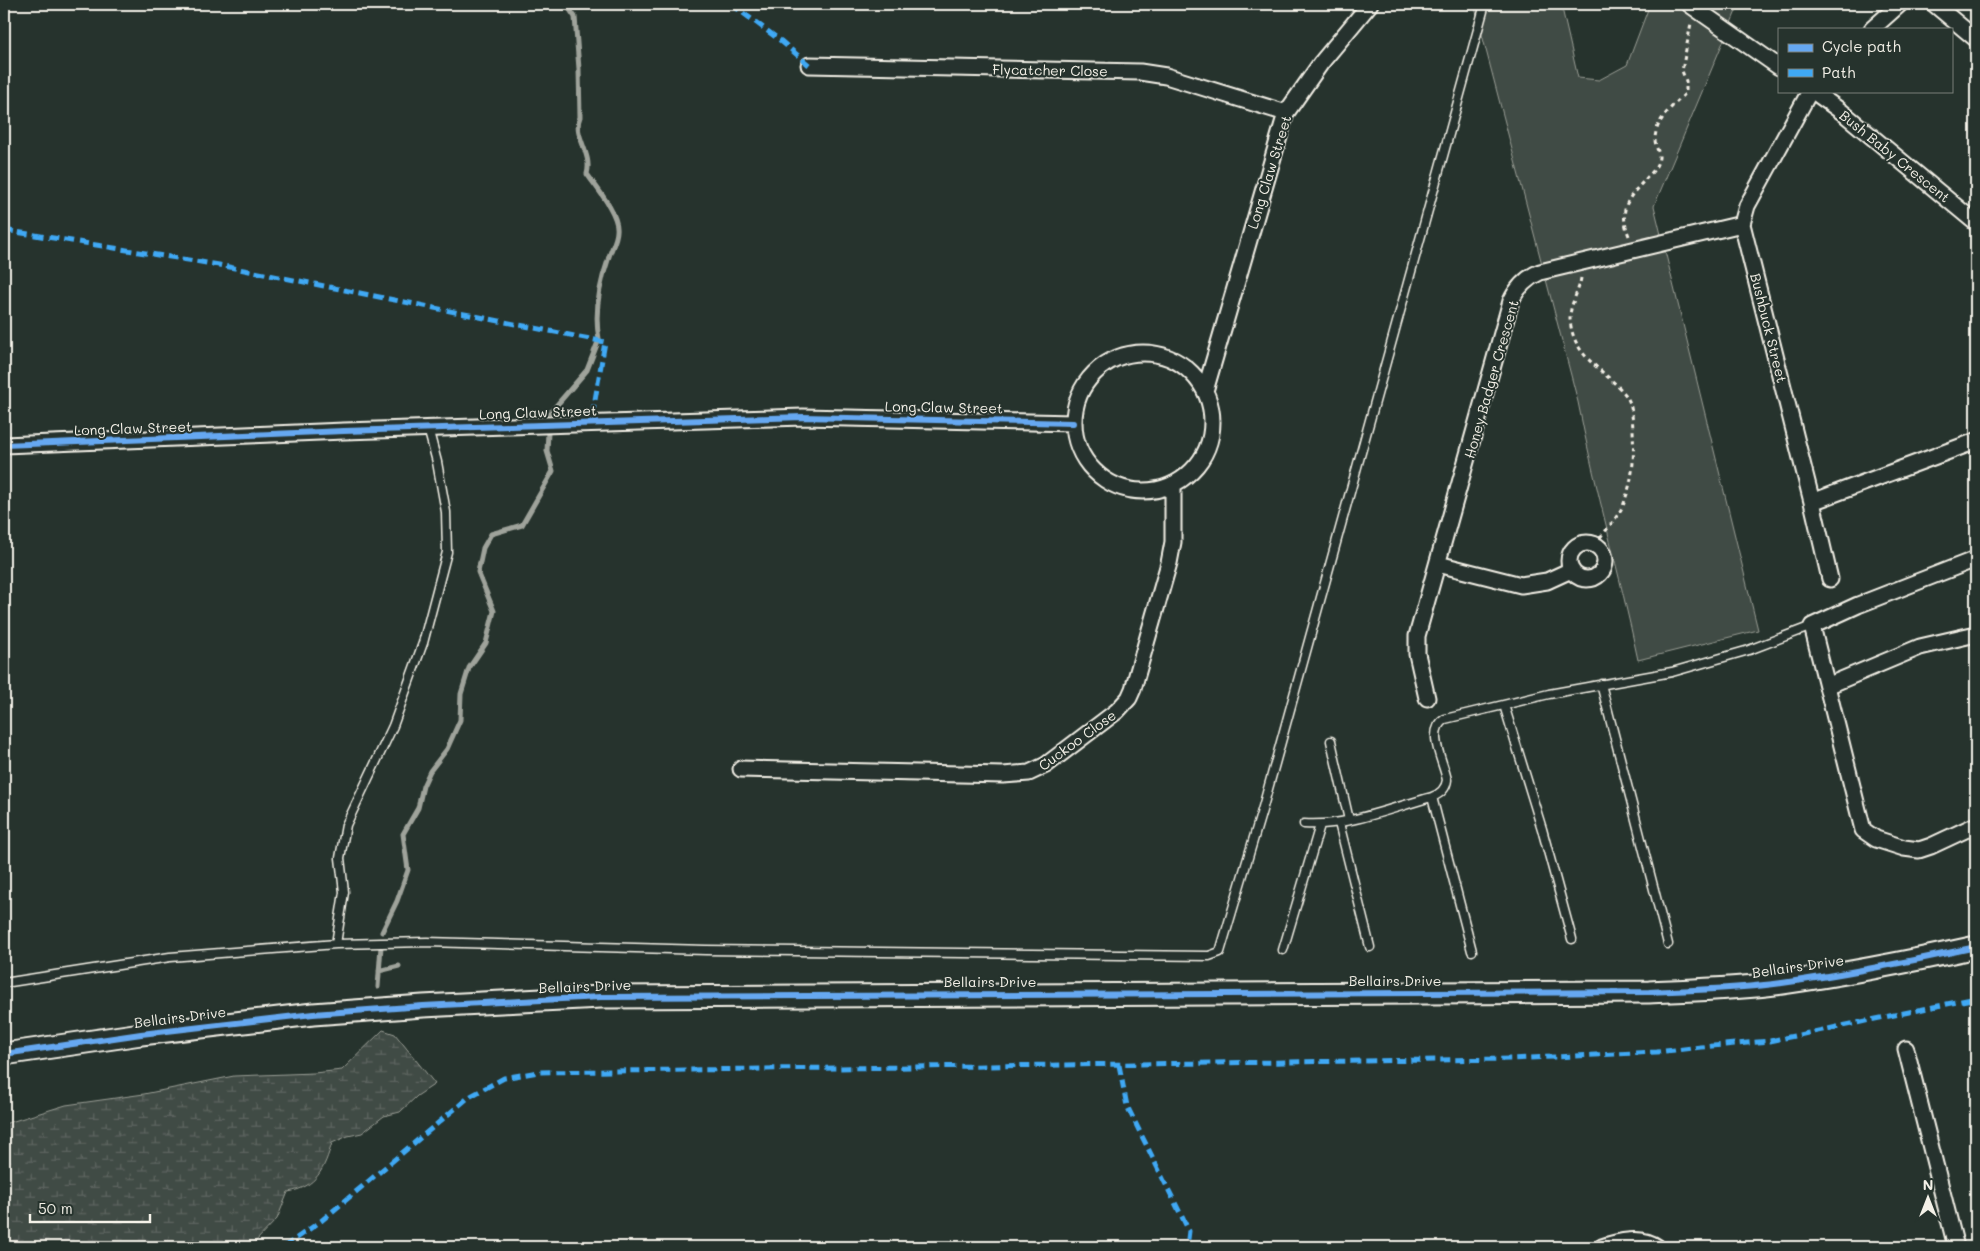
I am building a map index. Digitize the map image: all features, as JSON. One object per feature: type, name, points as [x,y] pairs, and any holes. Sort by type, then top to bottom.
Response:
[{"type":"street","name":"Long Claw Street","points":[[1205,391],[1286,113],[1321,63],[1370,4]]},
{"type":"street","points":[[1873,28],[1900,4]]},
{"type":"street","points":[[1934,4],[1976,39]]},
{"type":"street","points":[[1691,5],[1778,66]]},
{"type":"street","name":"Flycatcher Close","points":[[809,65],[1140,72],[1166,76],[1286,113]]},
{"type":"street","points":[[1742,224],[1743,214],[1750,199],[1811,92]]},
{"type":"street","name":"Bush Baby Crescent","points":[[1813,92],[1842,112],[1976,223]]},
{"type":"street","name":"Honey Badger Crescent","points":[[1426,698],[1417,654],[1417,636],[1513,296],[1522,283],[1534,275],[1742,224]]},
{"type":"street","name":"Bushbuck Street","points":[[1742,224],[1830,579]]},
{"type":"street","points":[[1150,354],[1172,360],[1191,373],[1205,391],[1212,417],[1209,444],[1201,461],[1189,474],[1173,484],[1151,491],[1128,490],[1106,481],[1089,466],[1078,446],[1074,423],[1077,400],[1088,380],[1105,364],[1126,355],[1150,354]]},
{"type":"street","name":"Long Claw Street","points":[[4,445],[428,428],[803,417],[1074,423]]},
{"type":"street","points":[[1812,502],[1976,441]]},
{"type":"street","name":"Cuckoo Close","points":[[741,769],[1003,775],[1029,773],[1046,765],[1117,710],[1129,698],[1169,563],[1173,542],[1173,484]]},
{"type":"street","points":[[1583,543],[1594,544],[1603,552],[1605,564],[1602,570],[1593,578],[1581,578],[1572,570],[1569,560],[1573,549],[1583,543]]},
{"type":"street","points":[[1976,559],[1858,605],[1812,626],[1861,826],[1866,834],[1901,847],[1919,850],[1976,824]]},
{"type":"street","points":[[1438,564],[1521,585],[1547,581],[1572,570]]},
{"type":"street","points":[[1827,686],[1920,647],[1976,634]]},
{"type":"street","name":"Bellairs Drive","points":[[4,1054],[150,1033],[313,1014],[422,1006],[601,997],[1648,992],[1709,989],[1780,983],[1855,971],[1976,946]]},
{"type":"street","points":[[1906,1049],[1956,1247]]},
{"type":"street","points":[[1602,1247],[1631,1241],[1641,1241],[1657,1247]]},
{"type":"lane","points":[[4,983],[170,957],[336,944],[427,942],[706,950],[1209,956],[1220,952],[1263,807],[1485,4]]},
{"type":"lane","points":[[336,944],[344,892],[340,858],[346,825],[393,726],[423,643],[447,552],[446,512],[437,462],[428,428]]},
{"type":"lane","points":[[1304,824],[1339,823],[1432,797],[1442,791],[1446,784],[1435,734],[1439,723],[1446,718],[1601,684],[1672,672],[1749,650],[1812,626]]},
{"type":"lane","points":[[1601,684],[1668,944]]},
{"type":"lane","points":[[1504,705],[1542,828],[1572,939]]},
{"type":"lane","points":[[1330,741],[1349,820]]},
{"type":"lane","points":[[1432,797],[1472,951]]},
{"type":"lane","points":[[1339,823],[1370,947]]},
{"type":"lane","points":[[1283,950],[1320,825]]},
{"type":"path","points":[[1636,250],[1625,225],[1623,215],[1626,205],[1637,188],[1656,168],[1660,156],[1655,141],[1657,125],[1686,92],[1686,81],[1682,71],[1691,5]]},
{"type":"path","points":[[1579,263],[1582,276],[1572,304],[1570,319],[1574,334],[1581,351],[1592,364],[1624,393],[1629,400],[1632,413],[1634,460],[1632,478],[1621,510],[1594,544]]},
{"type":"green space","points":[[1474,4],[1561,4],[1578,78],[1599,80],[1627,65],[1650,4],[1739,4],[1654,206],[1758,630],[1638,660],[1578,402]]},
{"type":"green space","points":[[383,1030],[395,1034],[435,1084],[417,1096],[400,1112],[384,1116],[362,1133],[348,1136],[332,1143],[326,1161],[318,1175],[306,1186],[288,1192],[277,1219],[254,1243],[236,1247],[4,1247],[4,1124],[66,1105],[144,1094],[234,1076],[342,1070]]},
{"type":"waterway","points":[[566,4],[575,17],[579,69],[580,117],[578,124],[587,159],[587,174],[611,209],[617,224],[616,238],[598,299],[599,339]]},
{"type":"waterway","points":[[382,932],[397,901],[408,870],[403,834],[418,808],[423,786],[430,771],[447,749],[460,720],[461,694],[469,668],[486,643],[494,611],[478,572],[483,548],[491,534],[522,525],[553,471],[547,451],[549,414],[587,370],[598,342]]},
{"type":"waterway","points":[[378,987],[381,946]]},
{"type":"waterway","points":[[379,971],[399,966]]},
{"type":"marked path","points":[[731,4],[781,41],[809,65]]},
{"type":"marked path","points":[[4,230],[219,265],[605,342],[591,423]]},
{"type":"marked path","points":[[284,1247],[321,1221],[469,1097],[504,1078],[538,1072],[1511,1059],[1657,1052],[1770,1041],[1976,998]]},
{"type":"marked path","points":[[1119,1065],[1127,1106],[1189,1231],[1187,1247]]},
{"type":"cycle path","points":[[4,445],[344,431],[803,417],[1073,423]]},
{"type":"cycle path","points":[[4,1054],[141,1034],[313,1014],[423,1006],[601,997],[1649,992],[1716,989],[1765,985],[1831,976],[1976,947]]}]
